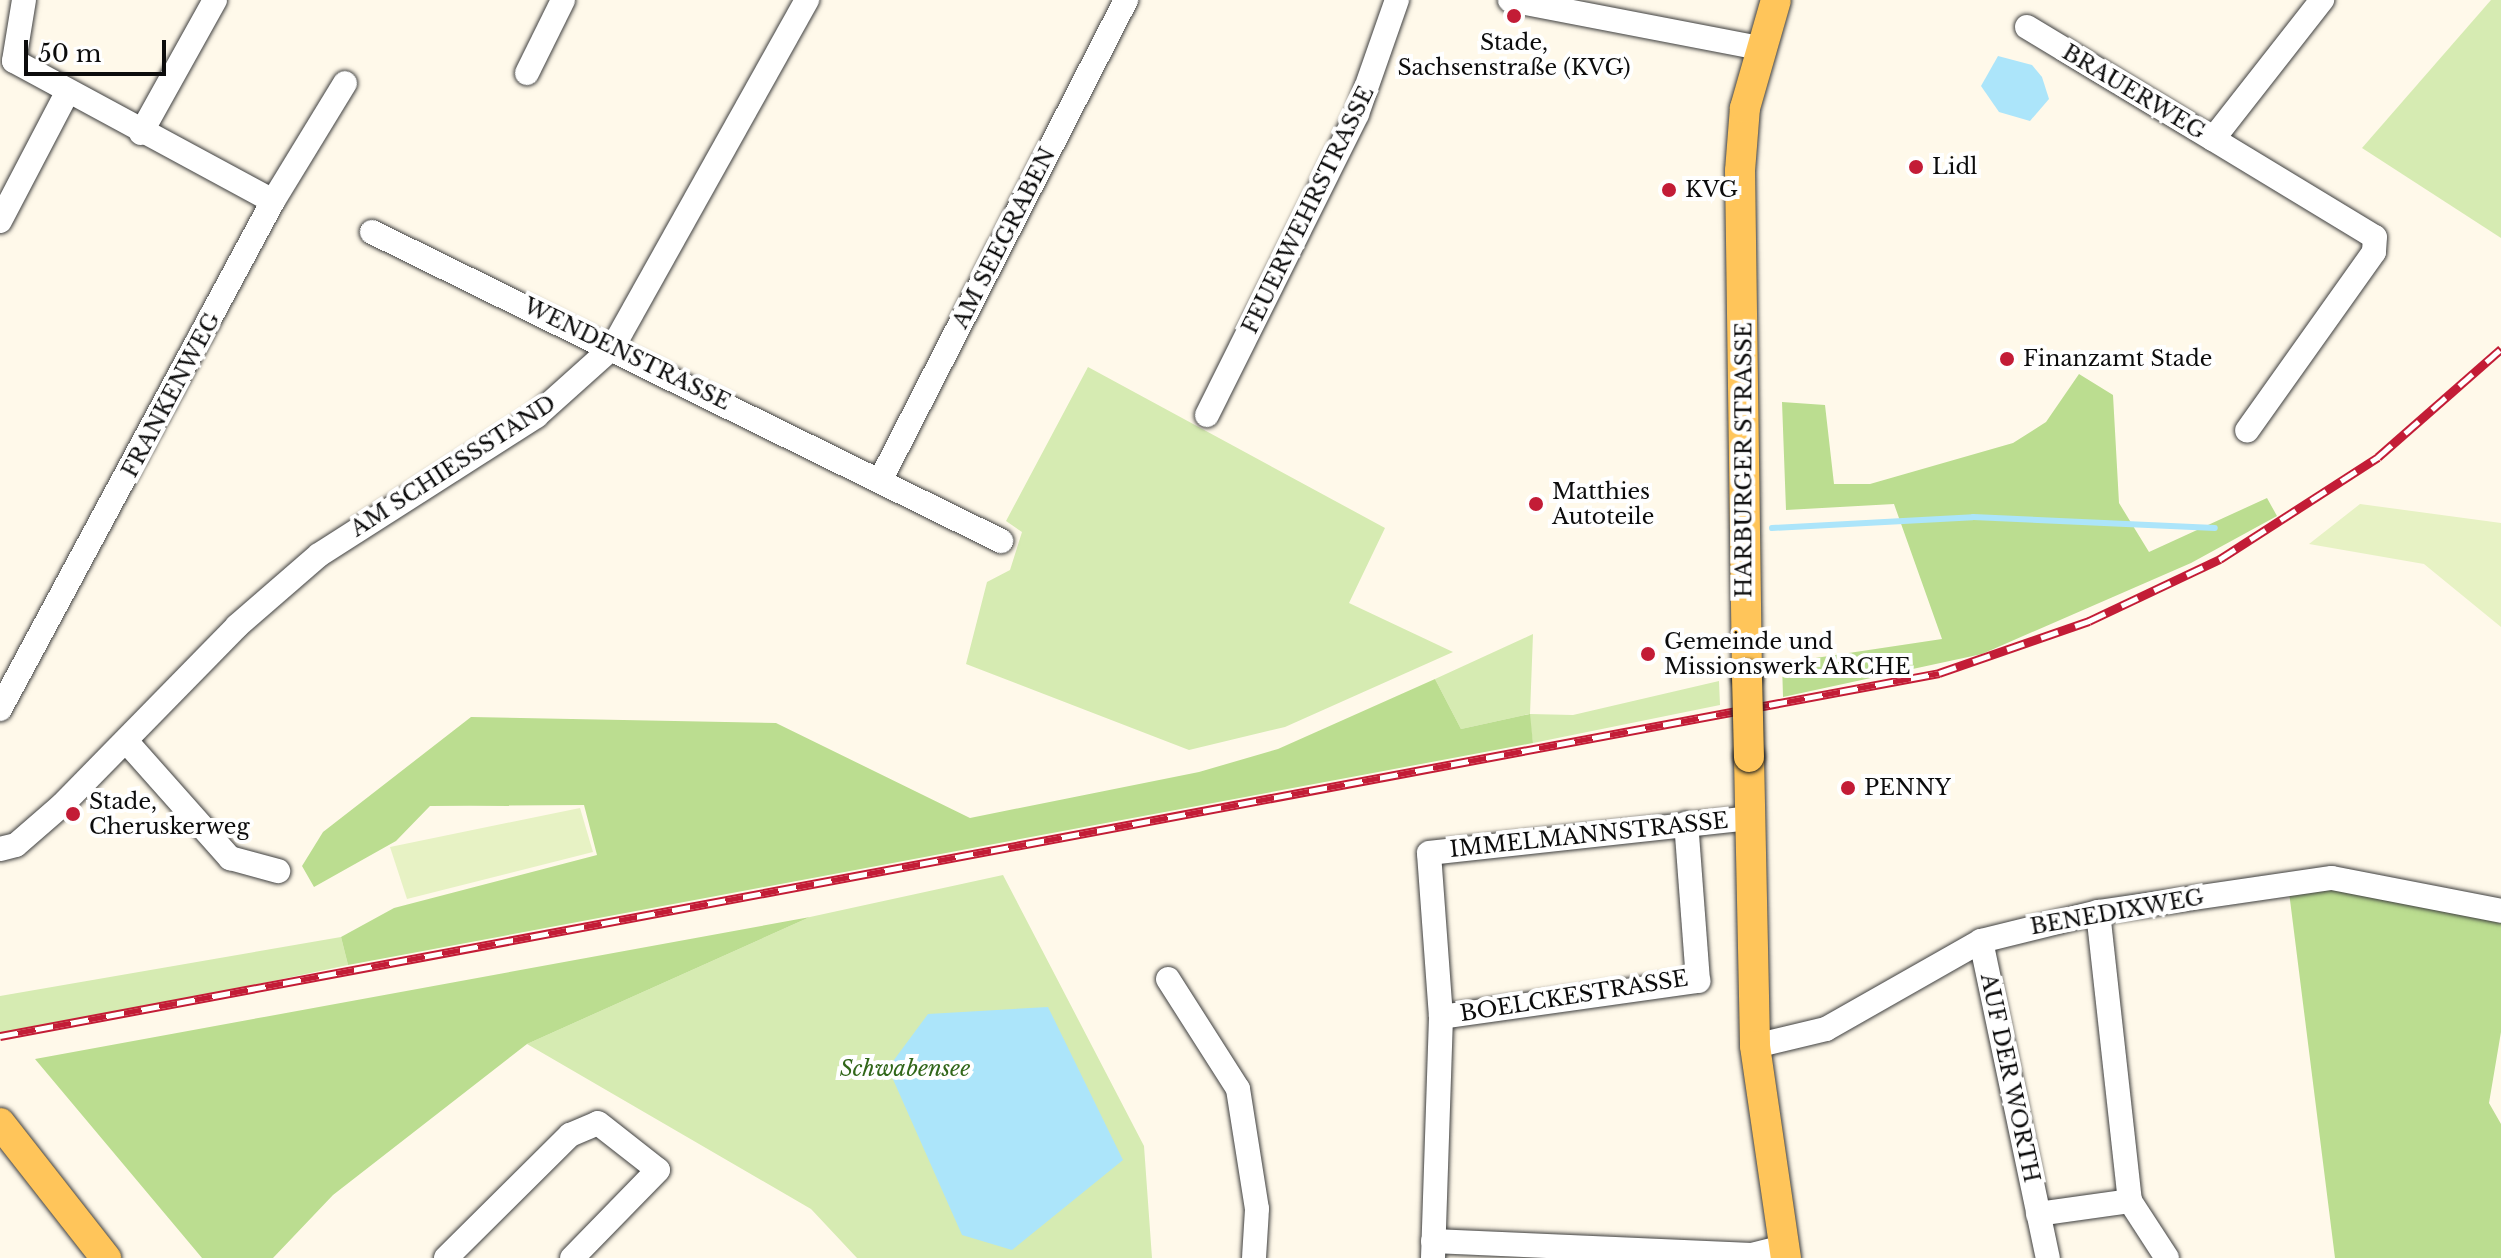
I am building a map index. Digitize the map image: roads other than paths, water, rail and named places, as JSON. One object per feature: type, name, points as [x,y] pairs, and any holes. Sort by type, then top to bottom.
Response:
[{"type":"main road","name":"HARBURGER STRASSE","points":[[1776,0],[1759,48],[1740,171],[1755,1046],[1785,1253]]},
{"type":"main road","points":[[0,1123],[106,1258]]},
{"type":"street","points":[[24,0],[7,66],[273,201]]},
{"type":"street","points":[[141,133],[215,0]]},
{"type":"street","points":[[527,73],[562,0]]},
{"type":"street","name":"AM SCHIESSSTAND","points":[[0,849],[16,845],[126,741],[237,626],[319,555],[536,416],[613,347],[807,0]]},
{"type":"street","name":"AM SEEGRABEN","points":[[882,477],[1126,0]]},
{"type":"street","name":"FEUERWEHRSTRASSE","points":[[1207,415],[1357,114],[1397,0]]},
{"type":"street","points":[[1510,0],[1759,48]]},
{"type":"street","name":"BRAUERWEG","points":[[2027,27],[2213,139],[2322,0]]},
{"type":"street","name":"FRANKENWEG","points":[[0,709],[273,201],[345,83]]},
{"type":"street","points":[[0,221],[66,95]]},
{"type":"street","points":[[2213,139],[2375,237],[2374,252],[2247,431]]},
{"type":"street","name":"WENDENSTRASSE","points":[[372,232],[882,477],[1001,541]]},
{"type":"street","points":[[126,741],[230,858],[278,871]]},
{"type":"street","name":"IMMELMANNSTRASSE","points":[[1441,1017],[1429,853],[1749,818]]},
{"type":"street","name":"BOELCKESTRASSE","points":[[1441,1017],[1698,981],[1686,823]]},
{"type":"street","name":"BENEDIXWEG","points":[[1755,1046],[1826,1029],[1981,941],[2098,912],[2332,878],[2501,911]]},
{"type":"street","points":[[2098,912],[2130,1201],[2167,1258]]},
{"type":"street","name":"AUF DER WORTH","points":[[1981,941],[2048,1258]]},
{"type":"street","points":[[1168,979],[1238,1089],[1257,1209],[1254,1258]]},
{"type":"street","points":[[1441,1017],[1433,1250],[1785,1253]]},
{"type":"street","points":[[446,1258],[570,1135],[598,1123],[658,1170],[572,1258]]},
{"type":"street","name":"AUF DER WORTH","points":[[2038,1214],[2130,1201]]},
{"type":"water","points":[[1998,56],[2032,65],[2042,77],[2049,99],[2030,121],[1999,112],[1981,86]]},
{"type":"water","name":"Schwabensee","points":[[1048,1007],[1123,1160],[1012,1250],[962,1235],[888,1068],[928,1014]]},
{"type":"waterway","points":[[1772,528],[1973,517],[2215,528]]},
{"type":"railway","points":[[0,1036],[1939,673],[2089,621],[2220,559],[2378,457],[2501,349]]},
{"type":"place","name":"Stade, Sachsenstraße (KVG)","points":[[1514,16]]},
{"type":"place","name":"Lidl","points":[[1916,167]]},
{"type":"place","name":"KVG","points":[[1669,190]]},
{"type":"place","name":"Finanzamt Stade","points":[[2007,359]]},
{"type":"place","name":"Matthies Autoteile","points":[[1536,504]]},
{"type":"place","name":"Gemeinde und Missionswerk ARCHE","points":[[1648,654]]},
{"type":"place","name":"PENNY","points":[[1848,788]]},
{"type":"place","name":"Stade, Cheruskerweg","points":[[73,814]]}]
